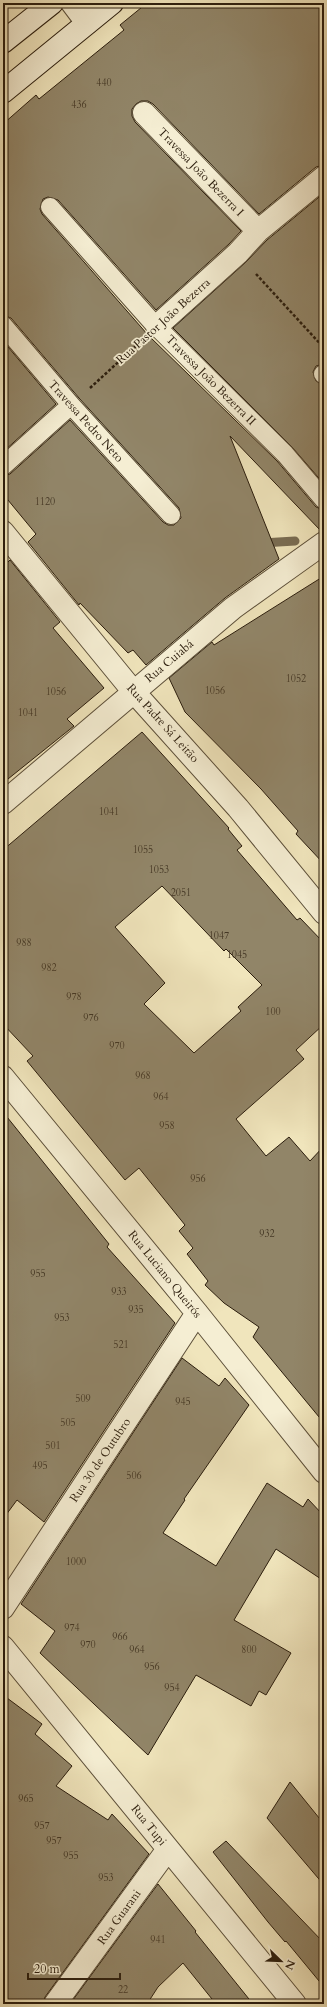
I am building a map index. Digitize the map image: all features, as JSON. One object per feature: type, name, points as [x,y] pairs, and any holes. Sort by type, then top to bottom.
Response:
[{"type":"street","points":[[3,42],[52,3]]},
{"type":"street","points":[[72,3],[88,23]]},
{"type":"street","points":[[3,92],[112,3]]},
{"type":"street","name":"Travessa João Bezerra I","points":[[144,113],[258,230]]},
{"type":"street","name":"Rua Pastor João Bezerra","points":[[157,326],[238,253],[258,230],[324,177]]},
{"type":"street","name":"Rua Padre Sá Leitão","points":[[3,532],[133,691],[238,808],[324,913]]},
{"type":"street","name":"Rua Cuiabá","points":[[3,803],[133,691],[233,608],[324,543]]},
{"type":"street","name":"Rua Luciano Queirós","points":[[3,1077],[197,1313],[324,1472]]},
{"type":"street","name":"Rua 30 de Outubro","points":[[3,1608],[197,1313]]},
{"type":"street","name":"Rua Tupi","points":[[3,1646],[294,2004]]},
{"type":"street","name":"Rua Guarani","points":[[55,2004],[168,1849]]},
{"type":"lane","name":"Travessa João Bezerra II","points":[[50,207],[157,326],[285,454],[324,500]]},
{"type":"lane","name":"Travessa Pedro Neto","points":[[3,325],[71,405],[171,515]]},
{"type":"lane","points":[[3,466],[71,405]]},
{"type":"path","points":[[238,253],[324,349]]},
{"type":"path","name":"Rua Pastor João Bezerra","points":[[71,405],[157,326]]},
{"type":"building","points":[[147,3],[324,3],[324,165],[316,167],[259,214],[153,104],[148,101],[141,101],[132,109],[132,116],[135,122],[241,231],[229,244],[156,310],[58,200],[48,197],[43,199],[40,209],[42,214],[148,335],[277,461],[316,507],[324,510],[324,531],[321,531],[230,436],[279,559],[225,598],[146,665],[133,650],[128,653],[80,603],[79,605],[28,542],[36,534],[3,494],[3,476],[10,474],[70,420],[163,522],[168,525],[174,525],[181,518],[179,508],[79,398],[11,318],[3,315],[3,124],[36,95],[39,99],[124,30],[120,25]]},
{"type":"building","points":[[324,193],[324,364],[316,366],[313,372],[316,381],[324,385],[324,484],[292,447],[173,328],[246,262],[267,240]]},
{"type":"building","points":[[3,341],[56,404],[3,452]]},
{"type":"building","points":[[10,560],[60,622],[53,628],[104,688],[67,719],[74,726],[3,783],[3,567]]},
{"type":"building","points":[[324,576],[324,864],[296,834],[298,831],[261,789],[185,712],[169,678],[212,642],[214,645]]},
{"type":"building","points":[[142,732],[229,828],[228,829],[242,846],[237,850],[297,920],[300,918],[324,943],[324,1024],[296,1050],[304,1059],[236,1119],[266,1156],[289,1137],[310,1161],[324,1146],[324,1423],[253,1337],[259,1327],[224,1303],[205,1285],[208,1281],[187,1254],[193,1248],[179,1231],[185,1225],[139,1168],[125,1180],[27,1061],[33,1056],[3,1024],[3,850]],"holes":[[[162,886],[224,951],[226,949],[262,985],[238,1007],[241,1011],[194,1053],[144,1004],[165,983],[115,927]]]},
{"type":"building","points":[[3,1112],[109,1244],[107,1247],[175,1323],[44,1522],[17,1500],[3,1519]]},
{"type":"building","points":[[182,1358],[219,1386],[225,1378],[249,1405],[184,1499],[185,1500],[163,1533],[216,1566],[267,1483],[303,1507],[308,1499],[324,1516],[324,1581],[276,1549],[234,1620],[291,1653],[266,1695],[259,1691],[251,1706],[196,1675],[148,1755],[40,1653],[55,1631],[21,1604]]},
{"type":"building","points":[[3,1695],[42,1724],[35,1734],[72,1766],[56,1786],[108,1820],[112,1814],[149,1854],[45,1997],[43,2004],[3,2004]]},
{"type":"building","points":[[290,1782],[324,1824],[324,1885],[267,1818]]},
{"type":"building","points":[[226,1841],[324,1943],[324,1987],[286,1941],[285,1942],[268,1922],[213,1852]]},
{"type":"building","points":[[158,1884],[253,2004],[216,2004],[183,1963],[158,1987],[147,2004],[70,2004]]},
{"type":"waterway","points":[[262,543],[295,541]]}]
